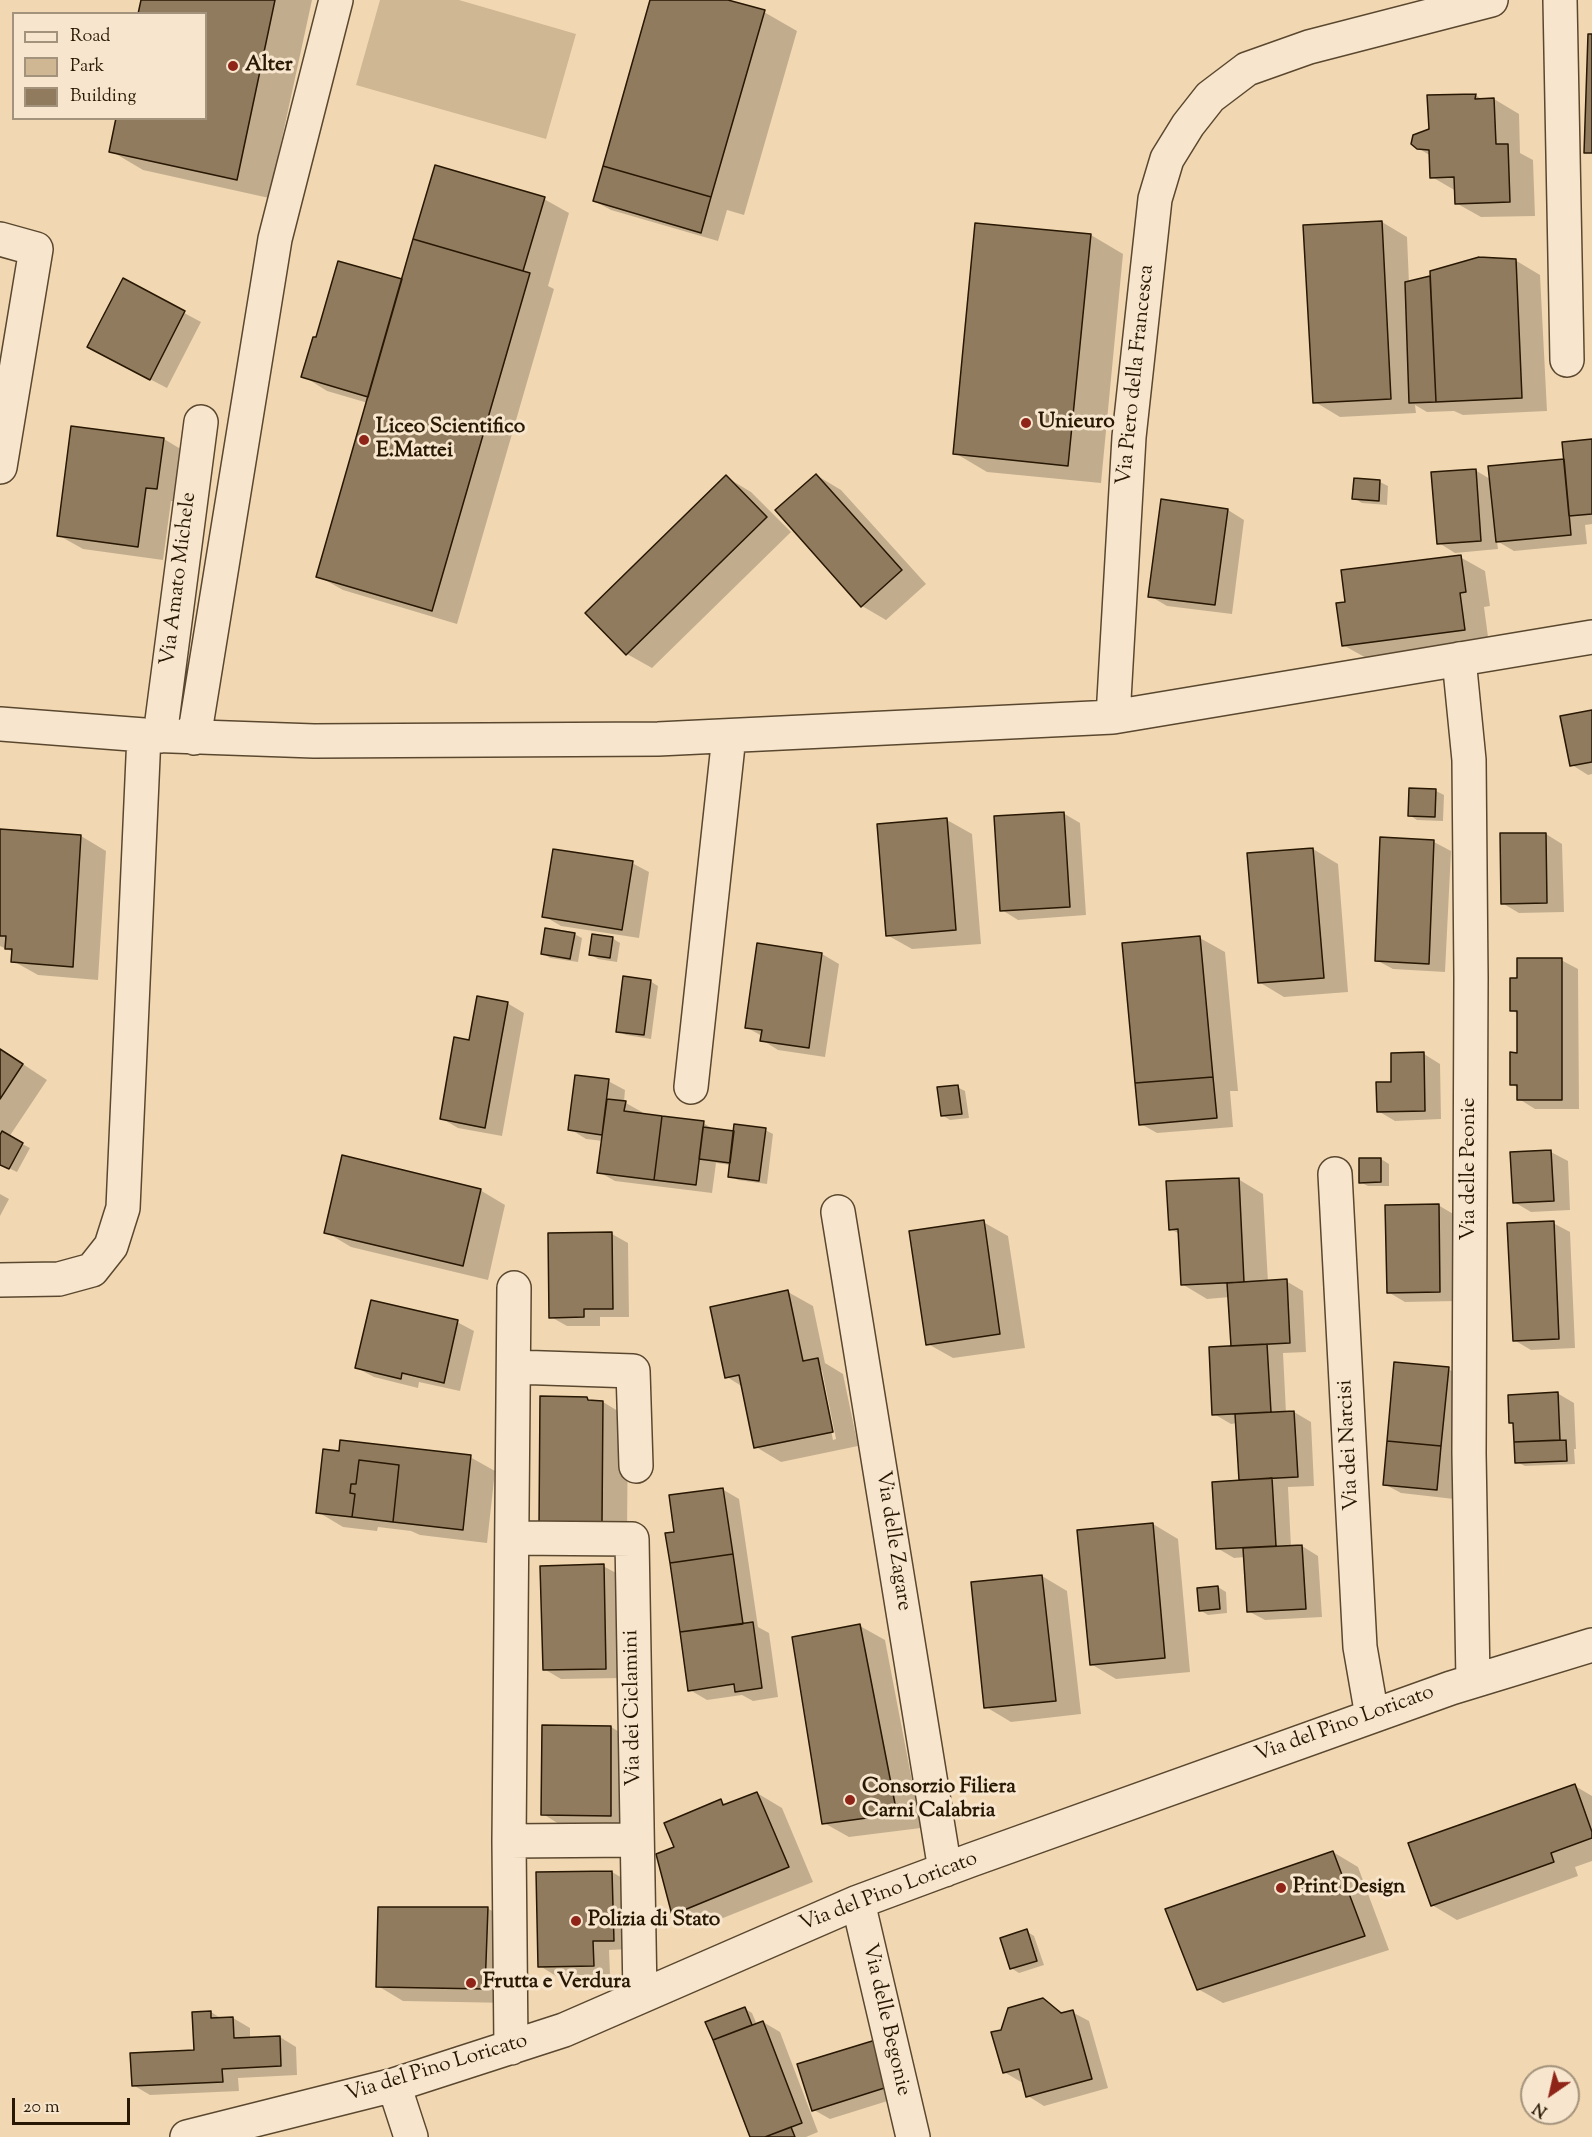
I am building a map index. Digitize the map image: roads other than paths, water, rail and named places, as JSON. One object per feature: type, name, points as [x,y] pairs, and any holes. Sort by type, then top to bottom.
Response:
[{"type":"street","points":[[194,738],[275,239],[336,0]]},
{"type":"street","name":"Via Piero della Francesca","points":[[1113,717],[1129,437],[1155,199],[1167,159],[1188,125],[1210,97],[1247,69],[1309,47],[1491,0]]},
{"type":"street","points":[[1560,0],[1567,360]]},
{"type":"street","points":[[0,239],[36,249],[0,467]]},
{"type":"street","name":"Via Amato Michele","points":[[0,1280],[59,1279],[92,1270],[111,1246],[123,1208],[152,735],[201,422]]},
{"type":"street","points":[[0,724],[194,738],[326,741],[658,739],[1113,717],[1592,637]]},
{"type":"street","name":"Via delle Peonie","points":[[1459,659],[1469,760],[1471,990],[1469,1453],[1473,1681]]},
{"type":"street","points":[[691,1087],[729,736]]},
{"type":"street","name":"Via dei Narcisi","points":[[1335,1174],[1360,1647],[1372,1716]]},
{"type":"street","name":"Via delle Zagare","points":[[838,1212],[945,1870]]},
{"type":"street","points":[[511,2048],[510,1841],[514,1288]]},
{"type":"street","points":[[514,1367],[633,1371],[636,1466]]},
{"type":"street","name":"Via dei Ciclamini","points":[[513,1538],[632,1539],[640,1996]]},
{"type":"street","name":"Via del Pino Loricato","points":[[187,2137],[394,2085],[564,2030],[858,1902],[1372,1716],[1473,1681],[1592,1645]]},
{"type":"street","points":[[510,1841],[636,1840]]},
{"type":"street","name":"Via delle Begonie","points":[[858,1902],[913,2137]]},
{"type":"street","points":[[394,2085],[411,2137]]},
{"type":"place","name":"Alter","points":[[233,66]]},
{"type":"place","name":"Unieuro","points":[[1026,423]]},
{"type":"place","name":"Liceo Scientifico E.Mattei","points":[[364,440]]},
{"type":"place","name":"Consorzio Filiera Carni Calabria","points":[[850,1800]]},
{"type":"place","name":"Print Design","points":[[1281,1888]]},
{"type":"place","name":"Polizia di Stato","points":[[576,1921]]},
{"type":"place","name":"Frutta e Verdura","points":[[471,1983]]}]
